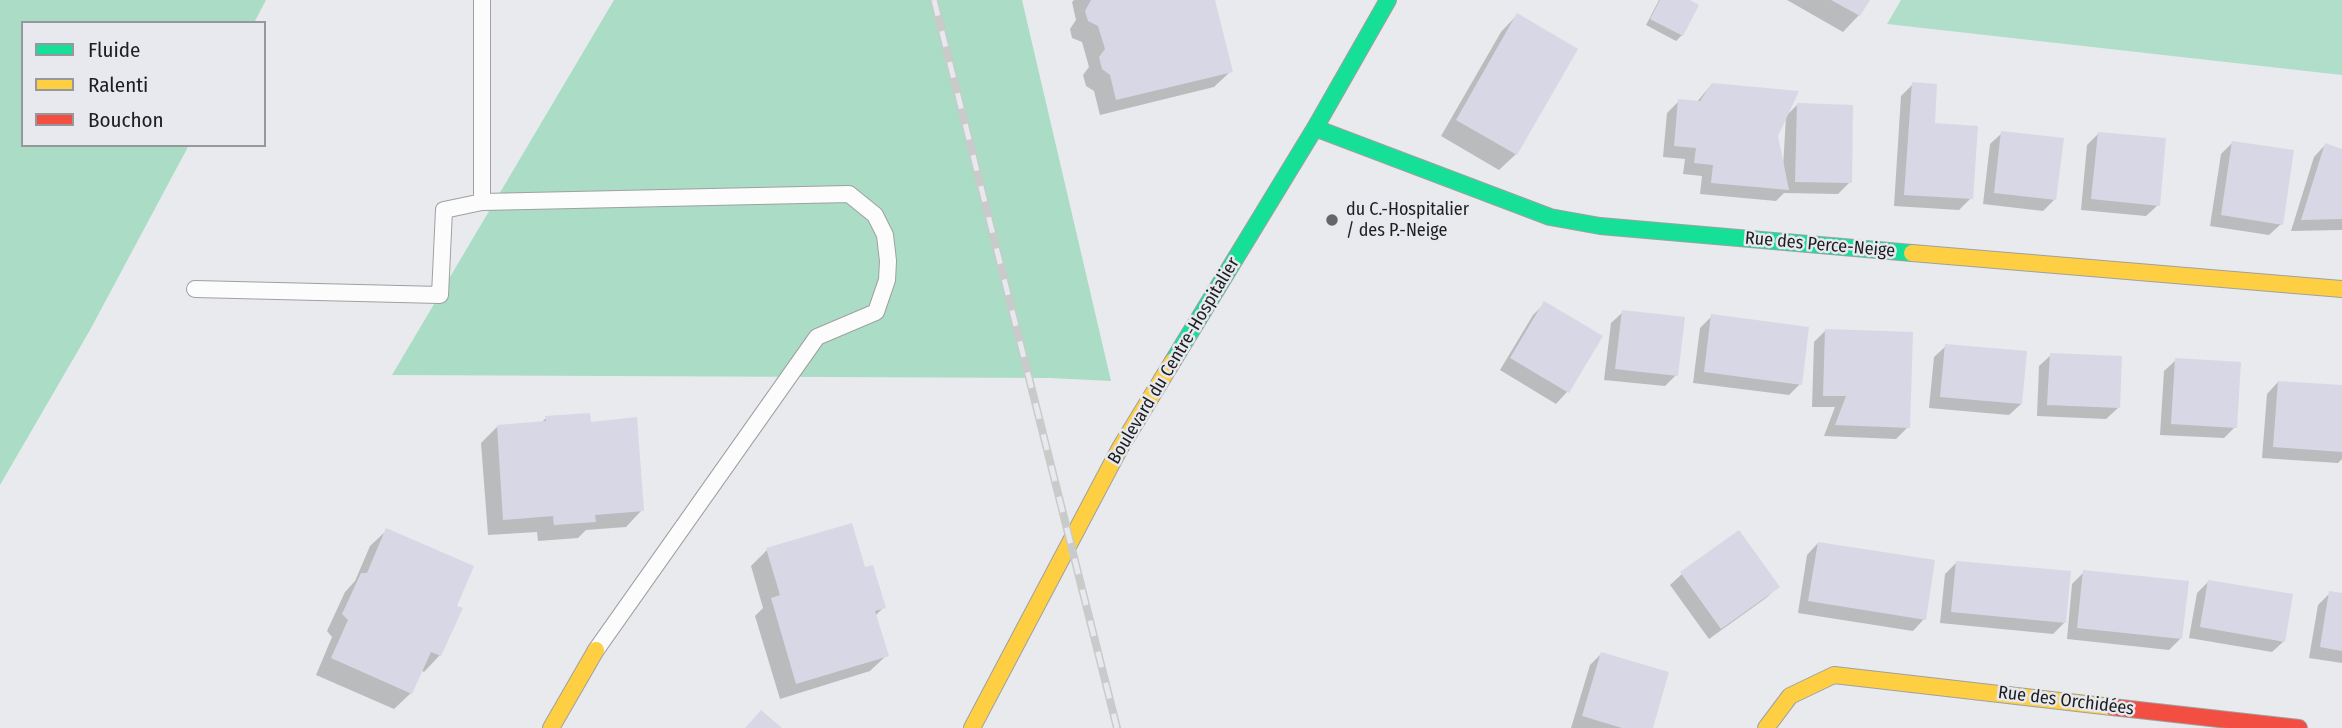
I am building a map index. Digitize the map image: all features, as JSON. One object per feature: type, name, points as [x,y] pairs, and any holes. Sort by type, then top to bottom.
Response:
[{"type":"street","name":"Boulevard du Centre-Hospitalier","points":[[972,728],[1120,448],[1315,128],[1388,0]]},
{"type":"street","name":"Rue des Perce-Neige","points":[[1315,128],[1550,217],[1600,226],[2342,289]]},
{"type":"street","points":[[551,728],[596,650]]},
{"type":"street","name":"Rue des Orchidées","points":[[1766,728],[1790,696],[1834,675],[2299,728]]},
{"type":"lane","points":[[482,0],[482,202]]},
{"type":"lane","points":[[195,289],[440,295],[444,210],[482,202],[849,194],[875,215],[885,235],[888,261],[887,280],[876,312],[817,337],[596,650]]},
{"type":"green space","points":[[0,0],[266,0],[255,21],[21,21],[21,147],[188,147],[90,330],[0,485]]},
{"type":"green space","points":[[614,0],[1022,0],[1111,381],[1050,378],[392,375]]},
{"type":"green space","points":[[1901,0],[2342,0],[2342,75],[1887,24]]},
{"type":"building","points":[[1091,0],[1215,0],[1233,72],[1116,100],[1110,75],[1102,69],[1099,57],[1105,49],[1098,26],[1088,21],[1085,11]]},
{"type":"building","points":[[1660,0],[1690,0],[1699,5],[1683,36],[1650,19]]},
{"type":"building","points":[[1831,0],[1870,0],[1860,16]]},
{"type":"building","points":[[1517,13],[1578,49],[1517,155],[1456,120]]},
{"type":"building","points":[[1912,82],[1937,84],[1935,123],[1978,126],[1973,199],[1904,195]]},
{"type":"building","points":[[1712,83],[1799,91],[1778,136],[1789,190],[1711,183],[1713,165],[1694,163],[1696,148],[1674,146],[1678,99],[1700,101]]},
{"type":"building","points":[[1797,103],[1853,105],[1852,183],[1795,182]]},
{"type":"building","points":[[2001,131],[2064,138],[2056,200],[1994,193]]},
{"type":"building","points":[[2098,132],[2166,138],[2160,206],[2091,199]]},
{"type":"building","points":[[2232,141],[2294,150],[2283,225],[2221,215]]},
{"type":"building","points":[[2325,143],[2342,149],[2342,219],[2301,220]]},
{"type":"building","points":[[1544,301],[1603,336],[1569,393],[1510,358]]},
{"type":"building","points":[[1622,310],[1685,317],[1678,376],[1615,369]]},
{"type":"building","points":[[1711,314],[1809,327],[1802,385],[1704,372]]},
{"type":"building","points":[[1825,329],[1913,332],[1910,428],[1835,425],[1846,396],[1823,396]]},
{"type":"building","points":[[1945,344],[2027,351],[2022,404],[1940,397]]},
{"type":"building","points":[[2050,353],[2122,356],[2120,408],[2047,405]]},
{"type":"building","points":[[2175,358],[2241,362],[2237,428],[2171,424]]},
{"type":"building","points":[[2278,381],[2342,385],[2342,452],[2273,447]]},
{"type":"building","points":[[590,413],[591,422],[637,417],[644,511],[595,515],[596,522],[554,525],[553,516],[503,520],[497,425],[546,421],[545,416]]},
{"type":"building","points":[[852,523],[865,567],[873,565],[886,608],[875,611],[889,656],[796,684],[771,598],[780,595],[766,548]]},
{"type":"building","points":[[386,528],[474,566],[457,606],[463,608],[441,656],[431,652],[412,694],[331,658],[348,620],[342,614],[361,573],[367,573]]},
{"type":"building","points":[[1739,530],[1780,587],[1721,629],[1680,572]]},
{"type":"building","points":[[1818,542],[1935,560],[1926,620],[1808,601]]},
{"type":"building","points":[[1956,561],[2071,571],[2066,623],[1951,612]]},
{"type":"building","points":[[2083,570],[2189,581],[2182,639],[2077,628]]},
{"type":"building","points":[[2208,580],[2293,594],[2285,642],[2200,627]]},
{"type":"building","points":[[2329,591],[2342,593],[2342,651],[2320,647]]},
{"type":"building","points":[[1601,652],[1669,672],[1653,728],[1622,728],[1582,716]]},
{"type":"building","points":[[761,710],[782,728],[745,728]]},
{"type":"railway","points":[[934,0],[1117,728]]},
{"type":"traffic: fast","points":[[1173,361],[1315,128],[1388,0]]},
{"type":"traffic: fast","points":[[1315,128],[1550,217],[1600,226],[1912,253]]},
{"type":"traffic: slow","points":[[1912,253],[2342,289]]},
{"type":"traffic: slow","points":[[972,728],[1120,448],[1173,361]]},
{"type":"traffic: slow","points":[[551,728],[596,650]]},
{"type":"traffic: slow","points":[[1766,728],[1790,696],[1834,675],[2112,707]]},
{"type":"traffic: jam","points":[[2112,707],[2299,728]]},
{"type":"place","name":"du C.-Hospitalier / des P.-Neige","points":[[1332,220]]}]
